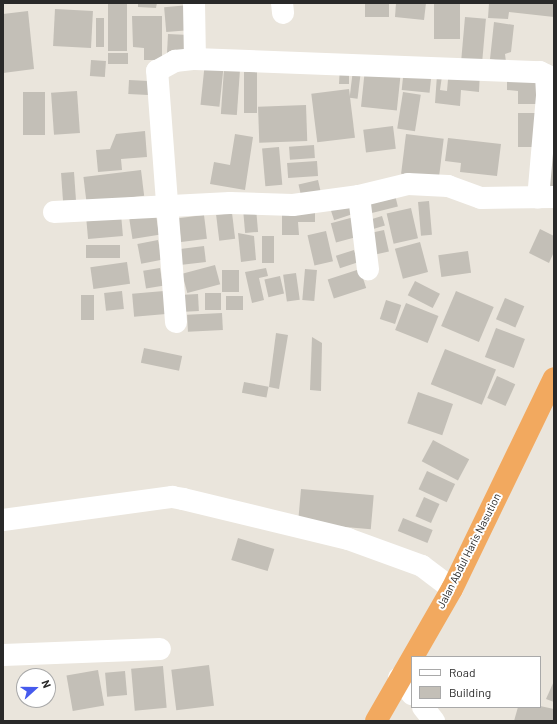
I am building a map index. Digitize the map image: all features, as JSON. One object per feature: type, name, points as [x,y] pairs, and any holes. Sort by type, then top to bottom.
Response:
[{"type":"highway","name":"Jalan Abdul Haris Nasution","points":[[420,656],[554,378]]},
{"type":"highway","name":"Jalan Abdul Haris Nasution","points":[[376,721],[406,686],[411,675]]},
{"type":"street","points":[[194,3],[195,59]]},
{"type":"street","points":[[54,212],[166,206],[293,205],[358,196],[408,184],[448,186],[481,198],[546,198],[546,75],[540,72],[195,59],[175,61],[157,71],[166,206],[176,322]]},
{"type":"street","points":[[358,196],[368,269]]},
{"type":"street","points":[[3,520],[172,498],[183,499],[348,538],[422,566],[452,588]]},
{"type":"street","points":[[3,655],[160,649]]},
{"type":"street","points":[[424,708],[434,721]]},
{"type":"building","points":[[108,3],[127,3],[127,51],[108,51]]},
{"type":"building","points":[[138,3],[157,3],[156,8],[138,7]]},
{"type":"building","points":[[365,3],[389,3],[389,17],[365,17]]},
{"type":"building","points":[[396,3],[426,3],[424,20],[395,17]]},
{"type":"building","points":[[434,3],[460,3],[460,39],[434,39]]},
{"type":"building","points":[[489,3],[554,3],[554,17],[509,12],[508,19],[488,18]]},
{"type":"building","points":[[189,5],[191,30],[166,32],[164,7]]},
{"type":"building","points":[[55,9],[93,11],[91,48],[53,46]]},
{"type":"building","points":[[28,11],[34,69],[3,73],[3,14]]},
{"type":"building","points":[[132,16],[162,16],[162,60],[144,60],[144,48],[133,47]]},
{"type":"building","points":[[465,17],[486,19],[482,63],[461,61]]},
{"type":"building","points":[[96,18],[104,18],[104,47],[96,47]]},
{"type":"building","points":[[494,22],[514,25],[511,52],[505,54],[506,62],[490,59]]},
{"type":"building","points":[[168,34],[189,35],[188,59],[167,58]]},
{"type":"building","points":[[108,53],[128,53],[128,64],[108,64]]},
{"type":"building","points":[[91,60],[106,61],[105,77],[90,76]]},
{"type":"building","points":[[205,62],[224,64],[219,107],[201,105]]},
{"type":"building","points":[[340,66],[349,67],[349,84],[339,84]]},
{"type":"building","points":[[404,68],[432,71],[430,93],[402,90]]},
{"type":"building","points":[[449,68],[480,71],[479,92],[461,90],[460,106],[435,103],[437,75],[442,76],[440,90],[447,91]]},
{"type":"building","points":[[224,69],[240,70],[237,115],[221,114]]},
{"type":"building","points":[[365,69],[401,73],[397,111],[361,107]]},
{"type":"building","points":[[353,70],[361,71],[358,99],[350,98]]},
{"type":"building","points":[[244,72],[257,72],[257,113],[244,113]]},
{"type":"building","points":[[507,74],[543,75],[542,104],[518,104],[518,91],[507,90]]},
{"type":"building","points":[[129,80],[149,81],[148,95],[128,94]]},
{"type":"building","points":[[349,89],[355,138],[317,142],[311,94]]},
{"type":"building","points":[[77,91],[80,133],[54,135],[51,93]]},
{"type":"building","points":[[23,92],[45,92],[45,135],[23,135]]},
{"type":"building","points":[[403,92],[421,95],[415,131],[397,129]]},
{"type":"building","points":[[306,105],[307,141],[259,143],[258,107]]},
{"type":"building","points":[[518,113],[536,113],[536,147],[518,147]]},
{"type":"building","points":[[393,126],[396,149],[366,152],[363,130]]},
{"type":"building","points":[[145,131],[147,157],[121,159],[122,170],[98,172],[96,150],[110,149],[116,134]]},
{"type":"building","points":[[235,134],[253,137],[245,190],[210,184],[214,162],[230,165]]},
{"type":"building","points":[[406,134],[444,139],[439,178],[401,174]]},
{"type":"building","points":[[448,138],[501,144],[497,176],[460,172],[461,163],[445,161]]},
{"type":"building","points":[[314,145],[315,158],[290,160],[289,147]]},
{"type":"building","points":[[279,147],[282,185],[265,186],[262,148]]},
{"type":"building","points":[[547,150],[554,151],[554,190],[545,189]]},
{"type":"building","points":[[317,161],[318,176],[288,178],[287,163]]},
{"type":"building","points":[[141,170],[144,196],[87,203],[83,177]]},
{"type":"building","points":[[74,172],[76,200],[63,201],[61,173]]},
{"type":"building","points":[[318,180],[321,193],[301,197],[299,184]]},
{"type":"building","points":[[394,191],[398,207],[366,215],[362,199]]},
{"type":"building","points":[[351,201],[355,213],[334,220],[330,208]]},
{"type":"building","points":[[429,201],[432,235],[421,236],[418,202]]},
{"type":"building","points":[[256,208],[258,232],[245,233],[243,209]]},
{"type":"building","points":[[411,208],[418,238],[394,244],[387,214]]},
{"type":"building","points":[[282,211],[315,211],[315,222],[298,222],[299,235],[282,235]]},
{"type":"building","points":[[232,213],[235,239],[219,241],[216,215]]},
{"type":"building","points":[[121,214],[123,236],[88,239],[86,217]]},
{"type":"building","points":[[156,215],[159,235],[132,239],[129,219]]},
{"type":"building","points":[[204,215],[207,239],[181,242],[178,218]]},
{"type":"building","points":[[382,216],[385,226],[372,229],[370,220]]},
{"type":"building","points":[[354,217],[359,236],[336,243],[331,223]]},
{"type":"building","points":[[540,229],[554,236],[554,252],[549,263],[529,253]]},
{"type":"building","points":[[384,230],[389,251],[374,255],[369,233]]},
{"type":"building","points":[[326,231],[333,261],[314,265],[307,235]]},
{"type":"building","points":[[238,233],[254,236],[256,260],[241,262]]},
{"type":"building","points":[[262,236],[274,236],[274,263],[262,263]]},
{"type":"building","points":[[158,240],[162,260],[141,264],[137,244]]},
{"type":"building","points":[[420,242],[428,272],[403,279],[395,249]]},
{"type":"building","points":[[86,245],[120,245],[120,258],[86,258]]},
{"type":"building","points":[[204,246],[206,262],[182,265],[180,249]]},
{"type":"building","points":[[354,250],[358,262],[340,268],[336,256]]},
{"type":"building","points":[[468,251],[471,273],[441,277],[438,255]]},
{"type":"building","points":[[127,262],[130,284],[93,289],[90,267]]},
{"type":"building","points":[[215,265],[220,284],[187,293],[182,274]]},
{"type":"building","points":[[160,268],[163,286],[146,288],[143,271]]},
{"type":"building","points":[[266,268],[268,276],[259,278],[264,300],[252,303],[245,272]]},
{"type":"building","points":[[305,269],[317,270],[314,301],[302,300]]},
{"type":"building","points":[[360,269],[366,288],[334,299],[328,280]]},
{"type":"building","points":[[222,270],[239,270],[239,292],[222,292]]},
{"type":"building","points":[[296,273],[300,300],[287,302],[283,275]]},
{"type":"building","points":[[280,276],[284,294],[268,297],[264,280]]},
{"type":"building","points":[[415,281],[440,294],[433,308],[408,295]]},
{"type":"building","points":[[122,291],[124,309],[106,311],[104,293]]},
{"type":"building","points":[[164,291],[166,314],[134,317],[132,294]]},
{"type":"building","points":[[456,291],[494,307],[479,342],[441,326]]},
{"type":"building","points":[[205,293],[221,293],[221,310],[205,310]]},
{"type":"building","points":[[198,294],[199,311],[185,312],[184,295]]},
{"type":"building","points":[[81,295],[94,295],[94,320],[81,320]]},
{"type":"building","points":[[226,296],[243,296],[243,310],[226,310]]},
{"type":"building","points":[[505,298],[524,306],[515,327],[496,319]]},
{"type":"building","points":[[386,300],[401,305],[395,324],[380,319]]},
{"type":"building","points":[[406,303],[438,316],[428,343],[395,330]]},
{"type":"building","points":[[222,313],[223,330],[188,332],[187,315]]},
{"type":"building","points":[[496,328],[525,339],[514,368],[485,357]]},
{"type":"building","points":[[276,333],[288,335],[279,389],[269,387]]},
{"type":"building","points":[[312,337],[322,343],[321,391],[310,390]]},
{"type":"building","points":[[144,348],[182,356],[179,371],[141,363]]},
{"type":"building","points":[[445,349],[496,370],[482,405],[431,384]]},
{"type":"building","points":[[497,376],[515,384],[506,406],[487,398]]},
{"type":"building","points":[[244,382],[269,387],[266,398],[242,393]]},
{"type":"building","points":[[418,392],[453,404],[442,435],[407,423]]},
{"type":"building","points":[[433,440],[469,459],[458,480],[422,461]]},
{"type":"building","points":[[427,471],[455,484],[447,502],[419,489]]},
{"type":"building","points":[[301,489],[374,495],[371,529],[298,523]]},
{"type":"building","points":[[424,497],[440,504],[431,523],[415,516]]},
{"type":"building","points":[[403,518],[433,530],[427,543],[398,531]]},
{"type":"building","points":[[238,538],[274,549],[268,571],[231,560]]},
{"type":"building","points":[[209,665],[214,706],[176,710],[171,670]]},
{"type":"building","points":[[163,666],[167,708],[135,711],[131,669]]},
{"type":"building","points":[[98,670],[104,705],[73,711],[66,676]]},
{"type":"building","points":[[125,671],[127,695],[107,697],[105,673]]},
{"type":"building","points":[[554,681],[554,702],[546,699]]},
{"type":"building","points":[[541,706],[554,709],[554,721],[514,721],[518,708],[541,708]]}]
